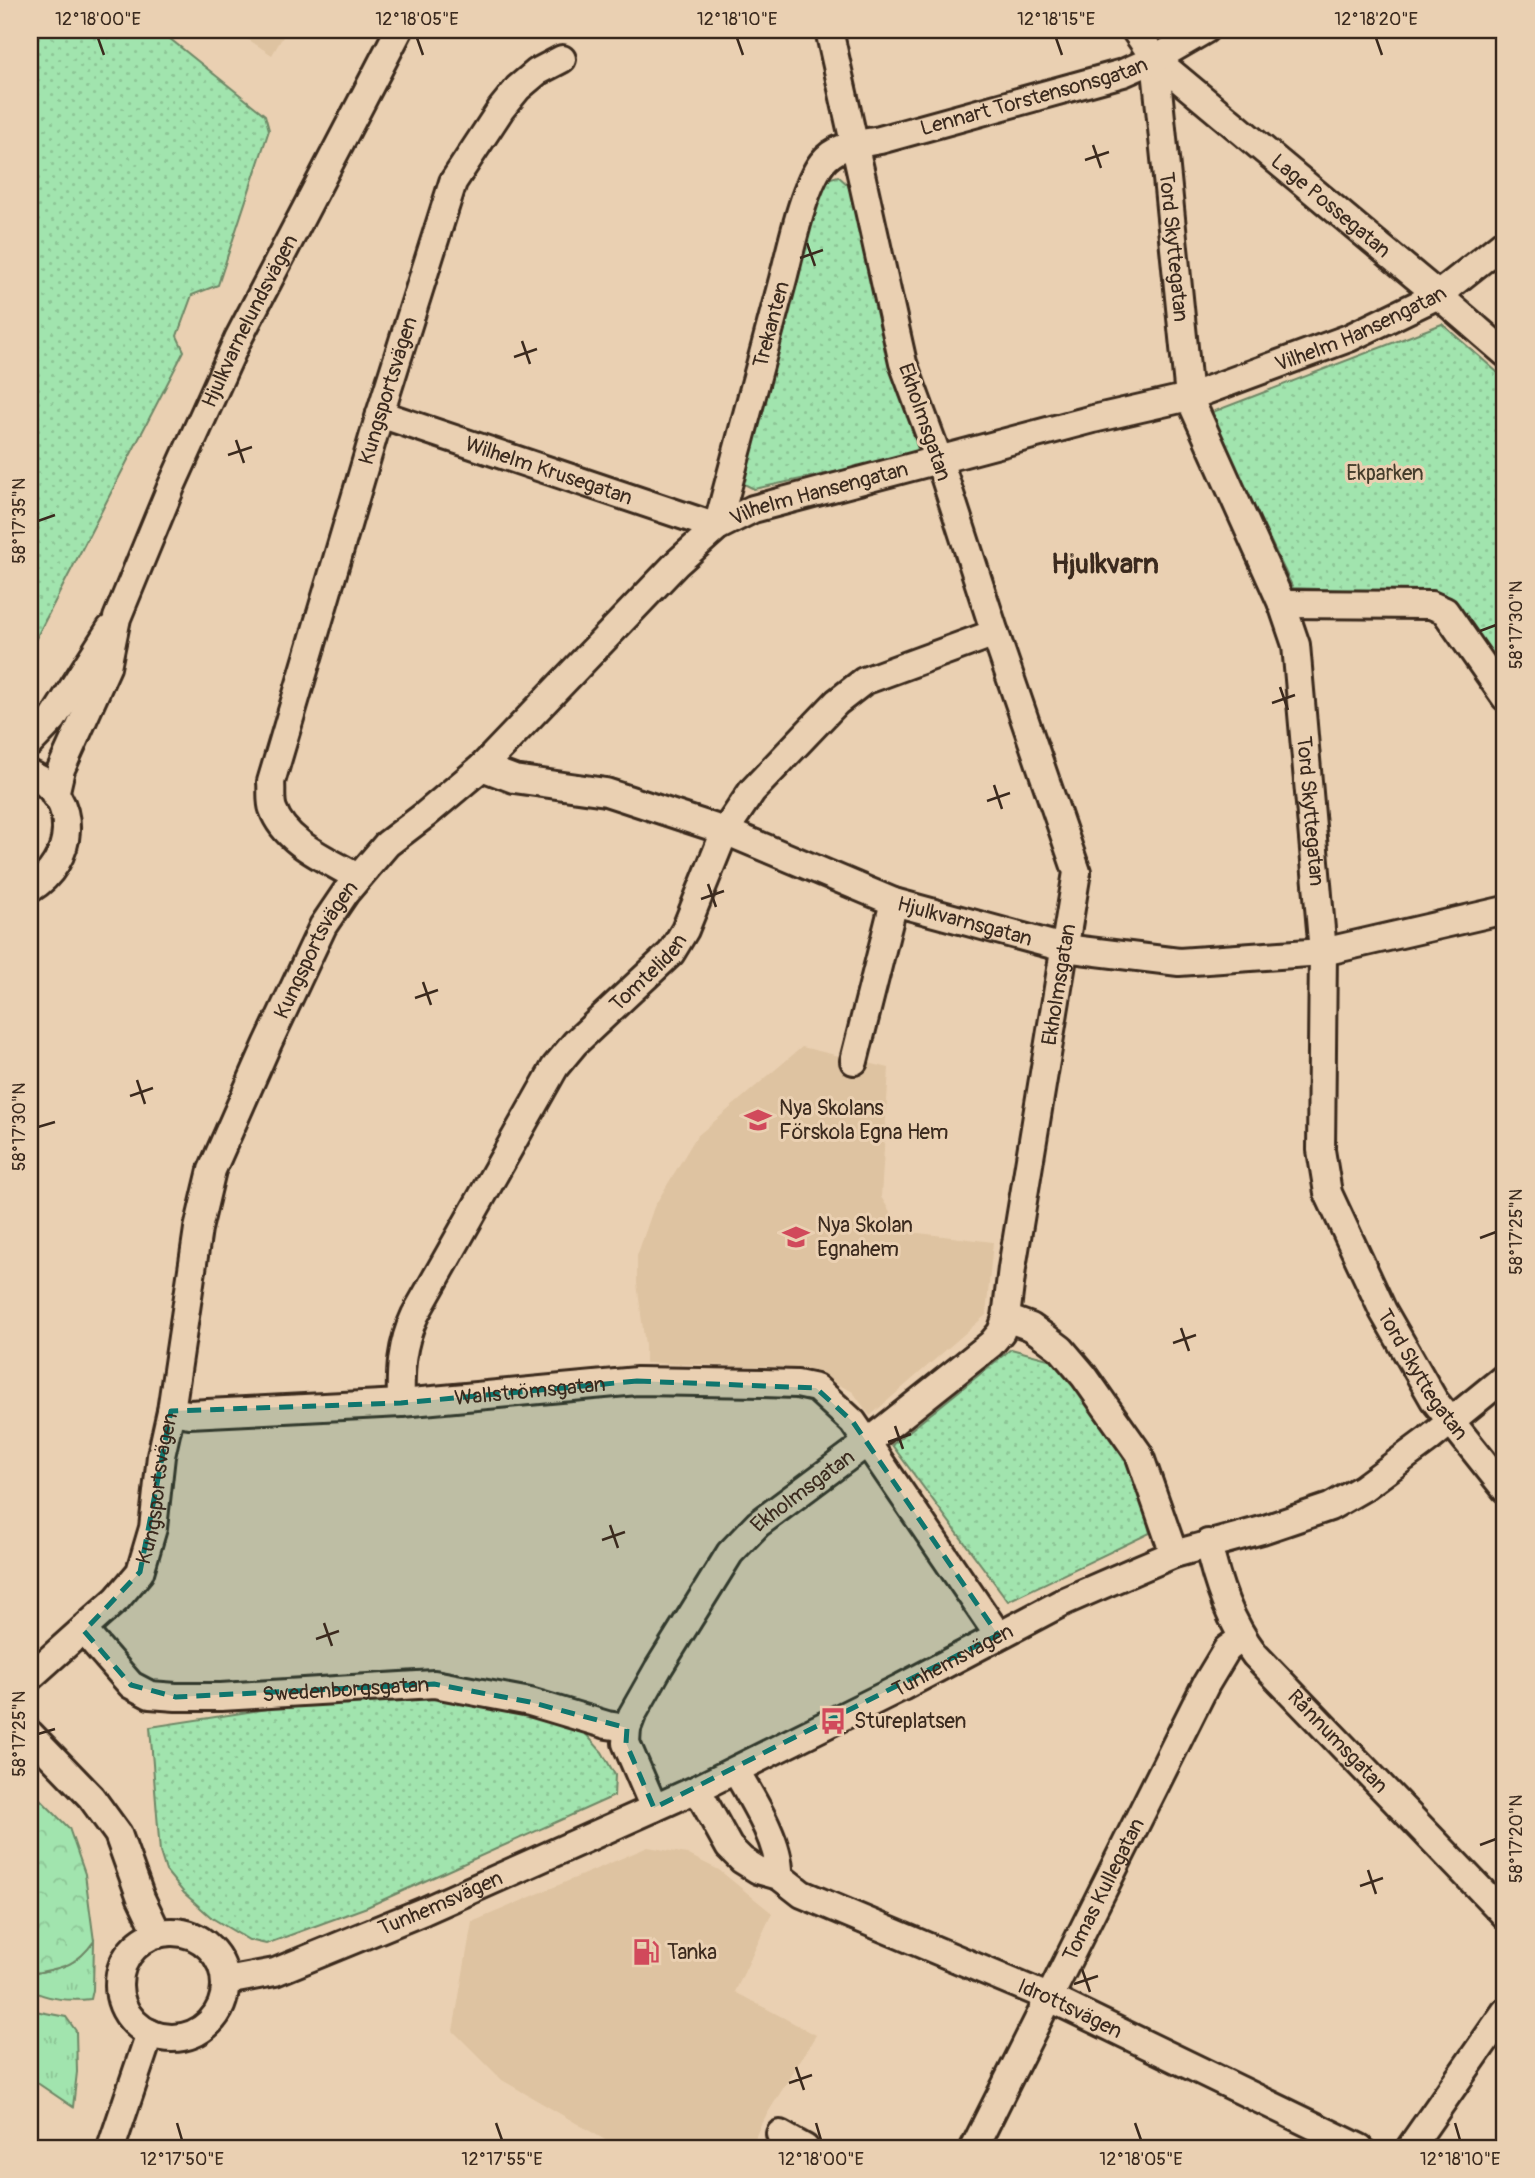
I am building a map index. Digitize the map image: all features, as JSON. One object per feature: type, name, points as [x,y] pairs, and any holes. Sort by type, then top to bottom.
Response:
[{"type":"street","name":"Hjulkvarnelundsvägen","points":[[30,743],[53,719],[117,618],[171,487],[238,339],[399,30]]},
{"type":"street","name":"Ekholmsgatan","points":[[627,1728],[658,1669],[730,1553],[758,1524],[868,1443],[991,1344],[1002,1332],[1077,872],[939,460],[903,363],[830,30]]},
{"type":"street","name":"Tord Skyttegatan","points":[[1135,30],[1155,59],[1189,397],[1282,604],[1296,645],[1323,952],[1321,1150],[1328,1193],[1383,1311],[1434,1400],[1505,1489]]},
{"type":"street","name":"Lennart Torstensonsgatan","points":[[854,144],[880,140],[1123,73],[1155,59],[1205,30]]},
{"type":"street","name":"Kungsportsvägen","points":[[30,1677],[117,1600],[140,1572],[153,1528],[161,1457],[171,1411],[198,1229],[212,1170],[323,926],[357,877],[300,844],[282,825],[272,807],[271,782],[380,414],[453,182],[518,88],[537,72],[562,59]]},
{"type":"street","name":"Lage Possegatan","points":[[1155,59],[1505,353]]},
{"type":"street","name":"Trekanten","points":[[717,527],[807,196],[821,165],[837,149],[854,144]]},
{"type":"street","name":"Vilhelm Hansengatan","points":[[357,877],[387,844],[482,768],[668,573],[717,527],[754,509],[1093,419],[1189,397],[1349,338],[1438,295],[1505,242]]},
{"type":"street","name":"Wilhelm Krusegatan","points":[[380,414],[717,527]]},
{"type":"street","points":[[1282,604],[1430,605],[1445,611],[1505,697]]},
{"type":"street","name":"Hjulkvarnelundsvägen","points":[[55,795],[61,769],[107,667],[117,618]]},
{"type":"street","name":"Tomteliden","points":[[401,1403],[400,1368],[403,1348],[415,1315],[555,1067],[575,1043],[671,953],[685,930],[725,831],[752,791],[837,702],[864,681],[995,633]]},
{"type":"street","name":"Hjulkvarnsgatan","points":[[482,768],[514,779],[606,792],[725,831],[894,902],[1064,948],[1179,962],[1323,952],[1505,910]]},
{"type":"street","points":[[30,774],[46,784],[55,795],[65,820],[64,848],[52,872],[30,889]]},
{"type":"street","points":[[854,1061],[894,902]]},
{"type":"street","points":[[1006,1318],[1031,1327],[1045,1337],[1061,1349],[1084,1376],[1139,1454],[1174,1554]]},
{"type":"street","name":"Tunhemsvägen","points":[[226,1981],[275,1972],[424,1911],[697,1789],[902,1687],[1065,1601],[1174,1554],[1262,1530],[1330,1507],[1363,1488],[1505,1377]]},
{"type":"street","name":"Wallströmsgatan","points":[[171,1411],[189,1414],[401,1403],[637,1381],[797,1384],[816,1388],[853,1422],[868,1443]]},
{"type":"street","points":[[868,1443],[998,1635]]},
{"type":"street","name":"Rånnumsgatan","points":[[1208,1543],[1215,1574],[1242,1638],[1255,1655],[1505,1915]]},
{"type":"street","name":"Swedenborgsgatan","points":[[84,1631],[108,1662],[131,1685],[150,1695],[221,1697],[434,1684],[530,1702],[607,1725],[627,1728]]},
{"type":"street","name":"Tomas Kullegatan","points":[[974,2148],[1206,1684],[1227,1649],[1242,1638]]},
{"type":"street","points":[[627,1728],[626,1743],[654,1808]]},
{"type":"street","points":[[30,1734],[92,1797],[118,1833],[141,1898],[158,1934]]},
{"type":"street","points":[[736,1771],[755,1805],[780,1862],[779,1876]]},
{"type":"street","name":"Idrottsvägen","points":[[697,1789],[729,1847],[742,1860],[758,1870],[779,1876],[802,1894],[1048,1997],[1360,2148]]},
{"type":"street","points":[[158,1934],[189,1934],[203,1941],[218,1959],[226,1981],[224,1999],[216,2015],[203,2028],[186,2036],[168,2038],[150,2034],[137,2025],[126,2012],[120,1997],[119,1981],[123,1965],[131,1951],[144,1940],[158,1934]]},
{"type":"street","points":[[1410,2148],[1505,2012]]},
{"type":"street","points":[[111,2148],[150,2034]]},
{"type":"street","points":[[780,2134],[805,2148]]},
{"type":"highlighted area","points":[[637,1381],[816,1388],[853,1422],[998,1635],[654,1808],[626,1743],[627,1728],[530,1702],[434,1684],[176,1697],[131,1685],[84,1631],[140,1572],[171,1411],[401,1403]]},
{"type":"shaded area","points":[[234,30],[287,30],[272,55]]},
{"type":"shaded area","name":"Nya Skolan Egnahem","points":[[802,1047],[889,1068],[881,1197],[902,1231],[993,1242],[986,1315],[870,1416],[853,1392],[809,1370],[645,1363],[637,1256],[654,1207],[696,1137]]},
{"type":"shaded area","points":[[648,1847],[687,1854],[719,1870],[772,1913],[735,1992],[816,2035],[761,2124],[751,2148],[619,2148],[502,2080],[453,2031],[472,1922]]},
{"type":"green space","points":[[30,30],[159,30],[265,115],[269,130],[218,285],[192,295],[177,336],[184,351],[30,650]]},
{"type":"green space","points":[[838,176],[848,185],[852,197],[878,308],[918,450],[909,456],[754,489],[742,483],[816,207],[827,179]]},
{"type":"green space","name":"Ekparken","points":[[1442,324],[1505,379],[1505,676],[1439,594],[1293,588],[1210,413]]},
{"type":"green space","points":[[1011,1349],[1063,1363],[1134,1467],[1150,1533],[1008,1601],[892,1445]]},
{"type":"green space","points":[[428,1695],[532,1714],[584,1732],[602,1752],[615,1775],[614,1796],[367,1907],[266,1944],[249,1940],[212,1918],[184,1893],[166,1871],[160,1852],[150,1727],[273,1708]]},
{"type":"green space","points":[[30,1799],[40,1799],[69,1828],[85,1874],[94,1941],[73,1962],[30,1974]]},
{"type":"green space","points":[[94,1941],[91,1999],[59,1999],[30,1989],[30,1974],[73,1962]]},
{"type":"green space","points":[[30,2010],[66,2017],[76,2031],[77,2072],[73,2107],[30,2078]]},
{"type":"place","name":"Nya Skolans Förskola Egna Hem","points":[[758,1120]]},
{"type":"place","name":"Nya Skolan Egnahem","points":[[796,1237]]},
{"type":"place","name":"Stureplatsen","points":[[833,1721]]},
{"type":"place","name":"Tanka","points":[[646,1952]]},
{"type":"district","name":"Hjulkvarn","points":[[1105,563]]}]
